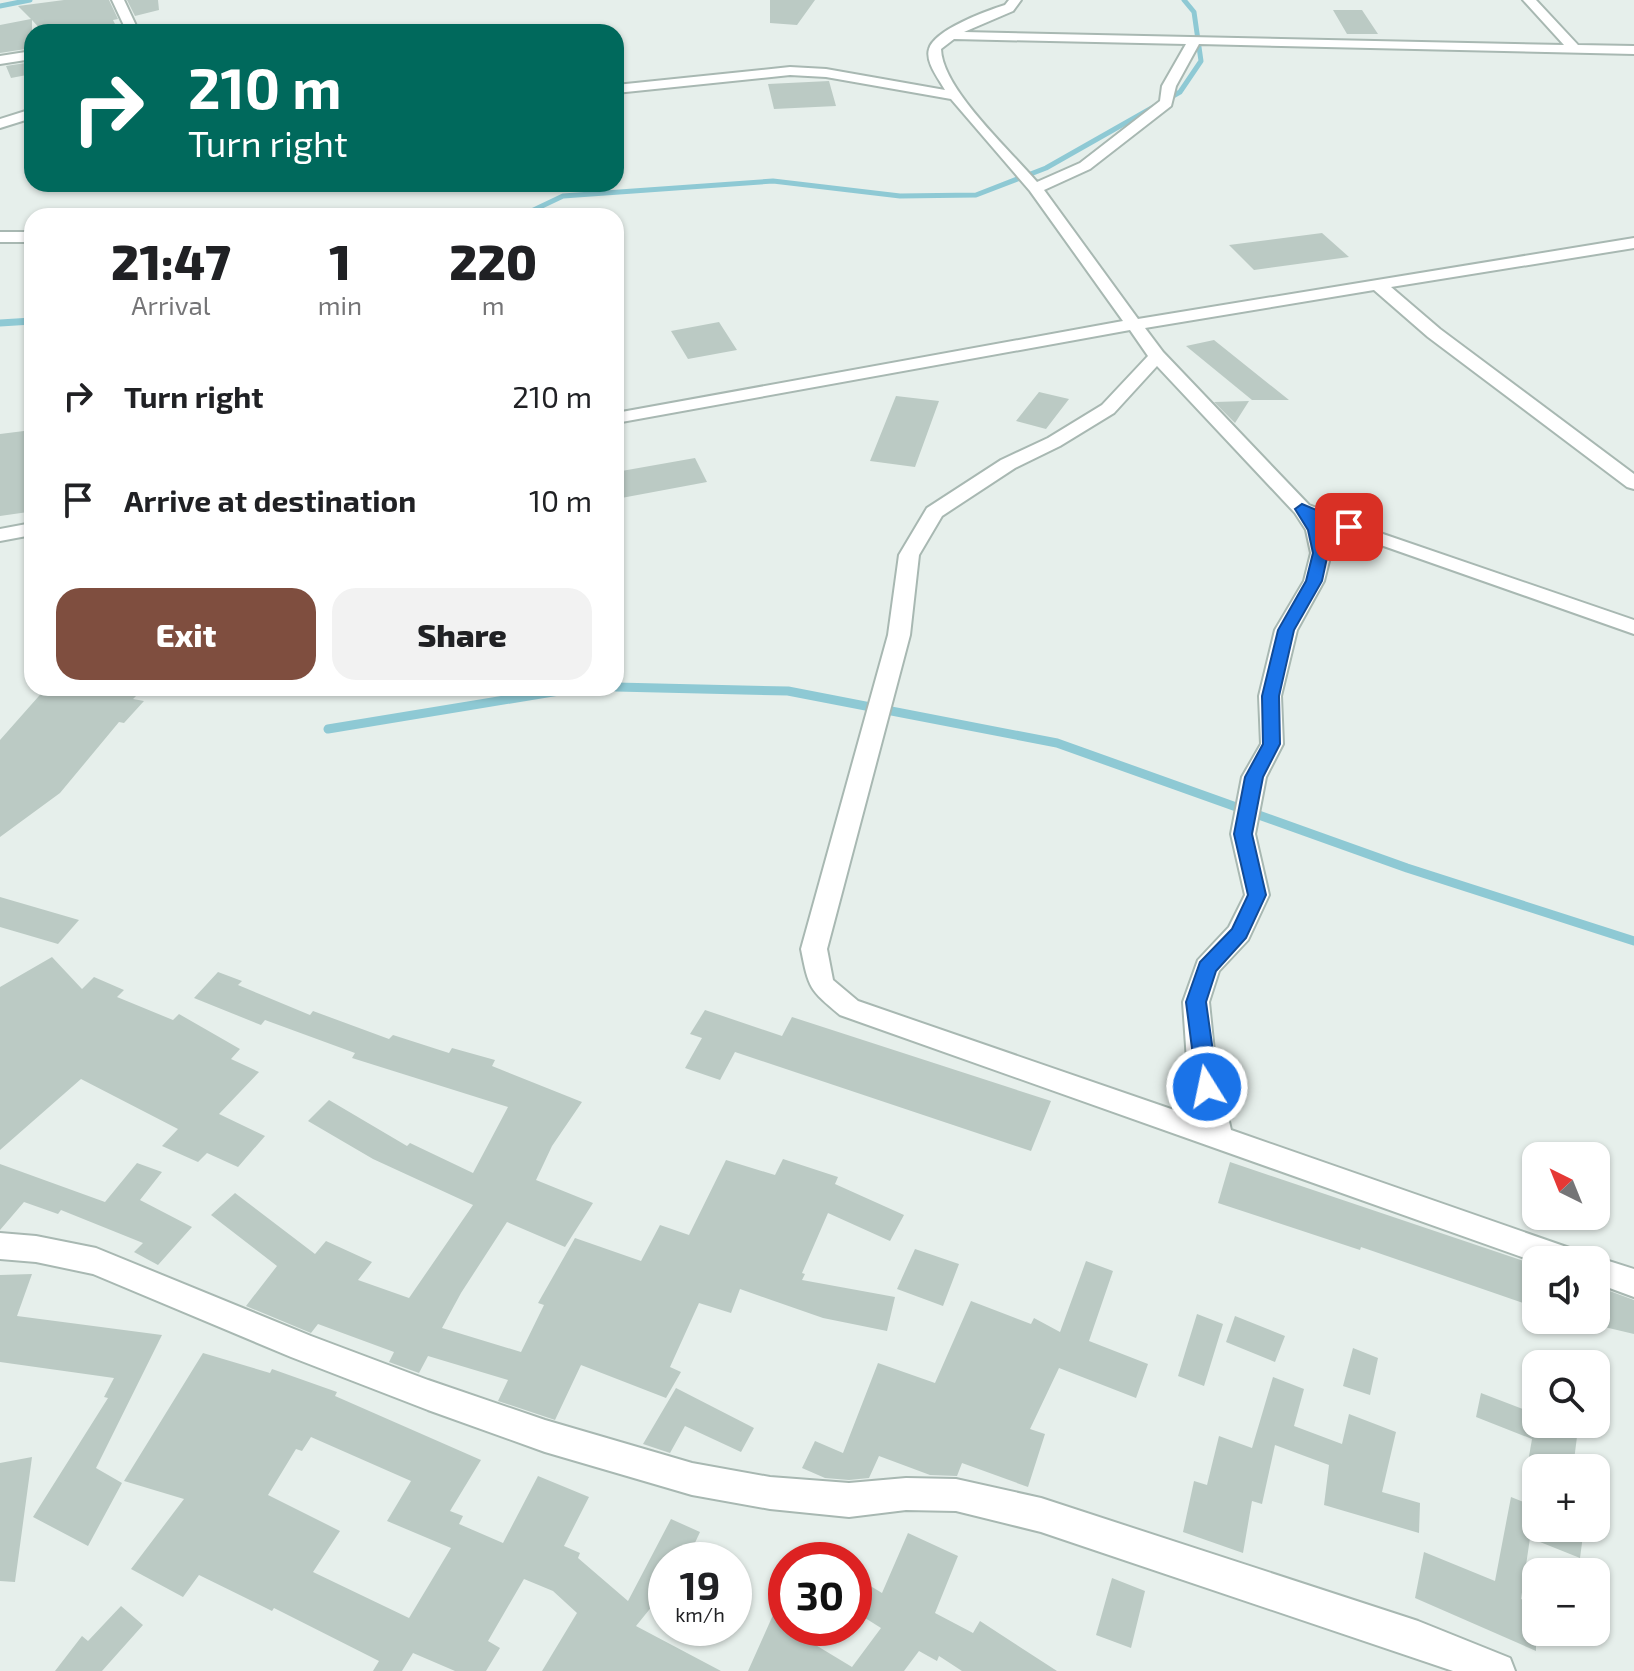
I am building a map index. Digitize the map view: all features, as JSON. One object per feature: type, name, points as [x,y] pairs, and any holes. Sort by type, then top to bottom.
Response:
[{"type":"street","points":[[118,0],[129,24]]},
{"type":"street","points":[[1015,0],[1009,8],[989,12],[949,35],[935,48],[935,60],[955,96],[1035,188],[1157,356],[1302,509],[1316,530],[1321,553],[1314,581],[1286,630],[1270,696],[1272,744],[1254,777],[1243,834],[1257,895],[1239,933],[1207,967],[1196,1002],[1201,1061],[1219,1139]]},
{"type":"street","points":[[1529,0],[1574,48]]},
{"type":"street","points":[[949,35],[1634,50]]},
{"type":"street","points":[[1035,188],[1085,166],[1166,103],[1169,86],[1194,41]]},
{"type":"street","points":[[0,60],[24,56]]},
{"type":"street","points":[[624,88],[790,71],[826,73],[955,96]]},
{"type":"street","points":[[0,124],[24,116]]},
{"type":"street","points":[[0,237],[24,237]]},
{"type":"street","points":[[624,417],[1136,324],[1634,243]]},
{"type":"street","points":[[1377,284],[1434,333],[1634,483]]},
{"type":"street","points":[[1157,356],[1108,409],[1054,442],[1008,464],[934,512],[909,555],[899,635],[814,949],[821,985],[849,1008],[1527,1246]]},
{"type":"street","points":[[1302,509],[1373,537],[1634,627]]},
{"type":"street","points":[[0,535],[24,530]]},
{"type":"street","points":[[0,1246],[36,1249],[96,1261],[302,1347],[428,1395],[545,1436],[692,1479],[770,1493],[849,1500],[906,1494],[956,1495],[1102,1533],[1418,1639],[1497,1671]]},
{"type":"street","points":[[1610,1275],[1634,1283]]},
{"type":"building","points":[[64,0],[109,0],[118,19],[113,20],[115,24],[36,24],[32,20],[32,24],[24,24],[24,49],[0,53],[0,25],[31,19],[18,6]]},
{"type":"building","points":[[127,0],[158,0],[159,10],[135,16]]},
{"type":"building","points":[[770,0],[815,0],[797,25],[770,23]]},
{"type":"building","points":[[1333,10],[1362,10],[1378,34],[1347,34]]},
{"type":"building","points":[[24,63],[24,76],[11,78],[6,66]]},
{"type":"building","points":[[829,81],[836,106],[774,109],[768,84]]},
{"type":"building","points":[[1322,233],[1349,257],[1254,270],[1229,245]]},
{"type":"building","points":[[719,322],[737,350],[688,359],[671,331]]},
{"type":"building","points":[[1214,340],[1289,400],[1252,400],[1186,346]]},
{"type":"building","points":[[1039,392],[1069,399],[1046,429],[1016,421]]},
{"type":"building","points":[[896,396],[939,401],[915,467],[870,461]]},
{"type":"building","points":[[1249,401],[1235,423],[1214,402]]},
{"type":"building","points":[[24,431],[24,513],[0,516],[0,434]]},
{"type":"building","points":[[695,458],[707,482],[624,498],[624,471]]},
{"type":"building","points":[[39,696],[136,696],[133,699],[144,701],[124,723],[119,722],[60,793],[0,837],[0,740]]},
{"type":"building","points":[[0,897],[79,920],[58,944],[0,927]]},
{"type":"building","points":[[52,957],[82,989],[94,977],[124,990],[117,997],[173,1020],[179,1014],[240,1049],[231,1059],[259,1072],[219,1114],[265,1136],[238,1167],[207,1153],[198,1162],[162,1146],[178,1129],[81,1079],[0,1150],[0,987]]},
{"type":"building","points":[[218,972],[242,981],[238,985],[310,1015],[313,1011],[389,1039],[393,1035],[449,1053],[452,1048],[495,1060],[492,1066],[582,1102],[552,1146],[536,1180],[593,1203],[565,1247],[507,1222],[442,1328],[521,1352],[544,1305],[538,1303],[575,1238],[641,1261],[660,1225],[689,1235],[726,1160],[775,1175],[783,1159],[838,1177],[835,1184],[904,1215],[890,1241],[828,1213],[802,1273],[805,1274],[802,1280],[895,1297],[887,1331],[823,1318],[740,1289],[731,1313],[699,1303],[670,1367],[681,1372],[666,1398],[581,1365],[555,1420],[498,1401],[508,1380],[428,1356],[419,1373],[389,1362],[394,1352],[318,1324],[311,1333],[246,1306],[277,1266],[211,1215],[235,1193],[315,1254],[326,1241],[372,1262],[358,1280],[409,1298],[473,1205],[373,1159],[308,1121],[329,1100],[407,1146],[410,1143],[473,1173],[508,1107],[352,1058],[355,1053],[265,1020],[261,1025],[194,998]]},
{"type":"building","points":[[705,1010],[782,1036],[792,1017],[1051,1101],[1031,1151],[735,1052],[720,1080],[685,1068],[702,1038],[690,1034]]},
{"type":"building","points":[[1230,1162],[1522,1260],[1522,1303],[1361,1247],[1360,1250],[1218,1203]]},
{"type":"building","points":[[137,1163],[162,1172],[140,1200],[192,1227],[158,1265],[134,1252],[143,1243],[61,1210],[58,1214],[24,1202],[0,1230],[0,1164],[105,1202]]},
{"type":"building","points":[[915,1249],[959,1264],[943,1306],[897,1289]]},
{"type":"building","points":[[1086,1261],[1113,1271],[1089,1341],[1148,1364],[1136,1398],[1059,1368],[1030,1429],[1045,1434],[1028,1487],[962,1463],[957,1476],[930,1475],[879,1456],[869,1478],[825,1478],[802,1468],[815,1441],[843,1453],[878,1363],[935,1383],[971,1301],[1031,1324],[1034,1318],[1060,1332]]},
{"type":"building","points":[[32,1274],[17,1316],[162,1335],[96,1468],[122,1483],[88,1546],[33,1517],[108,1398],[104,1397],[114,1378],[0,1362],[0,1275]]},
{"type":"building","points":[[1610,1291],[1634,1300],[1634,1334],[1610,1328]]},
{"type":"building","points":[[1197,1314],[1223,1324],[1204,1386],[1178,1376]]},
{"type":"building","points":[[1235,1316],[1285,1336],[1275,1362],[1226,1342]]},
{"type":"building","points":[[1353,1348],[1378,1358],[1370,1395],[1343,1386]]},
{"type":"building","points":[[203,1353],[270,1373],[272,1369],[337,1392],[335,1396],[481,1460],[450,1511],[463,1516],[459,1524],[503,1543],[538,1476],[589,1497],[564,1546],[580,1553],[578,1558],[628,1601],[648,1563],[648,1611],[636,1626],[648,1632],[648,1646],[674,1646],[721,1671],[542,1671],[577,1613],[553,1591],[524,1579],[488,1641],[500,1648],[486,1671],[455,1671],[413,1653],[402,1671],[373,1671],[379,1661],[274,1608],[272,1611],[199,1575],[183,1597],[131,1569],[184,1499],[124,1481]],"holes":[[[311,1437],[411,1481],[387,1521],[451,1548],[409,1618],[313,1572],[340,1531],[268,1495],[296,1449],[302,1451]]]},
{"type":"building","points":[[1273,1377],[1304,1389],[1294,1426],[1342,1444],[1349,1414],[1396,1432],[1382,1492],[1420,1503],[1419,1533],[1324,1505],[1329,1465],[1275,1445],[1262,1504],[1252,1501],[1243,1553],[1183,1532],[1194,1481],[1207,1485],[1219,1436],[1252,1448]]},
{"type":"building","points":[[676,1388],[754,1428],[741,1452],[685,1426],[670,1453],[643,1444]]},
{"type":"building","points":[[1481,1393],[1522,1409],[1522,1435],[1476,1417]]},
{"type":"building","points":[[1529,1438],[1577,1438],[1575,1454],[1529,1454],[1532,1439]]},
{"type":"building","points":[[32,1457],[15,1582],[0,1581],[0,1463]]},
{"type":"building","points":[[1511,1497],[1522,1501],[1522,1542],[1529,1542],[1527,1558],[1522,1558],[1522,1645],[1415,1598],[1424,1552],[1495,1581]]},
{"type":"building","points":[[671,1519],[700,1532],[695,1542],[659,1542]]},
{"type":"building","points":[[908,1533],[958,1556],[935,1613],[973,1633],[980,1621],[1057,1671],[962,1671],[939,1656],[937,1661],[919,1651],[904,1671],[748,1671],[768,1626],[768,1646],[817,1646],[852,1667],[868,1646],[872,1646],[872,1640],[881,1628],[872,1622],[872,1587],[882,1593]]},
{"type":"building","points":[[1540,1542],[1582,1542],[1580,1558]]},
{"type":"building","points":[[1112,1578],[1145,1591],[1131,1648],[1096,1635]]},
{"type":"building","points":[[121,1606],[143,1625],[102,1671],[55,1671],[82,1636],[88,1641]]},
{"type":"waterway","points":[[0,6],[30,0]]},
{"type":"waterway","points":[[624,192],[773,181],[900,196],[976,195],[1046,168],[1180,92],[1201,61],[1194,12],[1184,0]]},
{"type":"waterway","points":[[538,208],[563,196],[619,192]]},
{"type":"waterway","points":[[0,323],[24,322]]},
{"type":"waterway","points":[[624,687],[788,691],[1057,743],[1407,868],[1634,941]]},
{"type":"waterway","points":[[328,729],[528,696]]},
{"type":"route","points":[[1207,1087],[1201,1061],[1196,1002],[1207,967],[1239,933],[1257,895],[1243,834],[1254,777],[1272,744],[1270,696],[1286,630],[1314,581],[1321,553],[1316,530],[1302,509],[1349,527]]}]
